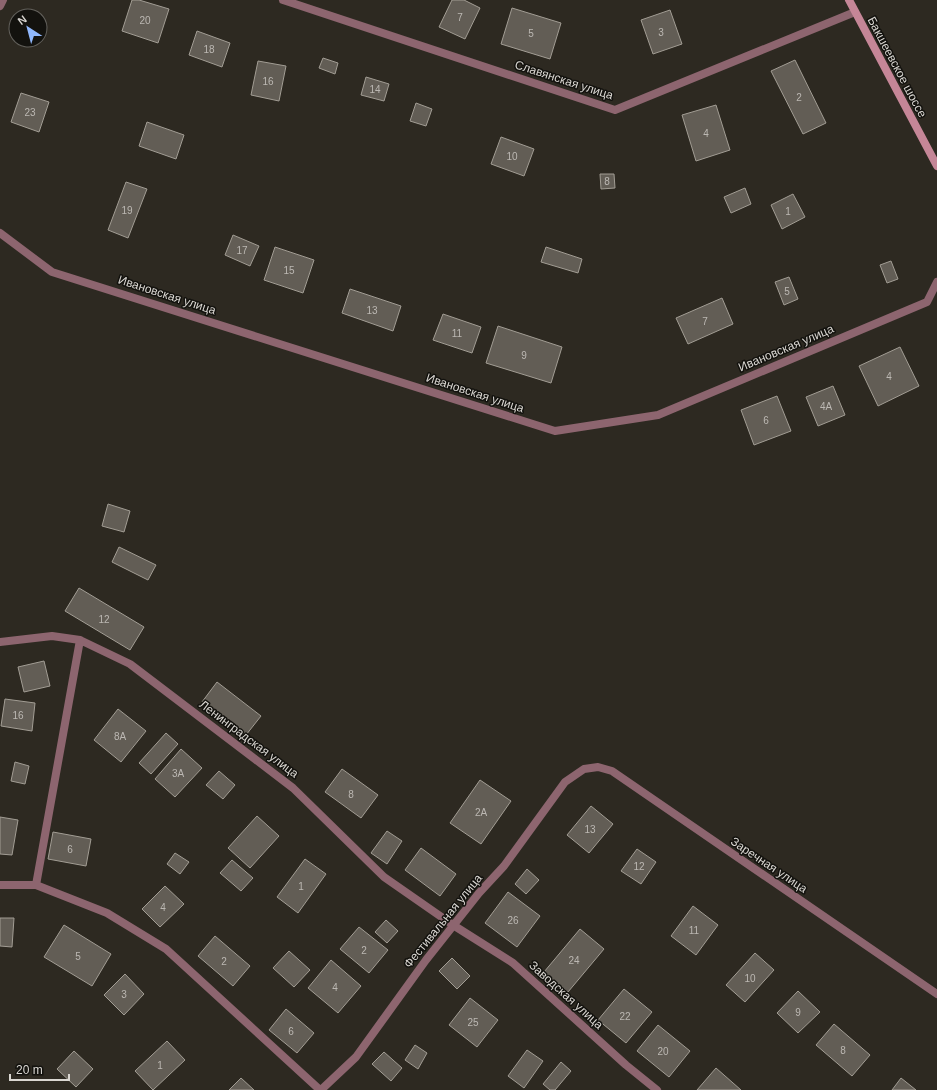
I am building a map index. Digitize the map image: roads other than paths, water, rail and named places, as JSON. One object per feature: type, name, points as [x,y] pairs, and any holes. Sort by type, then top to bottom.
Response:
[{"type":"street","points":[[0,6],[3,0]]},
{"type":"street","name":"Славянская улица","points":[[283,0],[615,110],[855,12]]},
{"type":"street","name":"Бакшеевское шоссе","points":[[849,0],[937,166]]},
{"type":"street","name":"Ивановская улица","points":[[0,233],[52,272],[555,431],[658,415],[927,302],[937,282]]},
{"type":"street","name":"Ленинградская улица","points":[[0,642],[52,636],[80,640],[130,664],[287,783],[384,877],[453,925]]},
{"type":"street","points":[[36,885],[80,640]]},
{"type":"street","name":"Заречная улица","points":[[584,769],[598,767],[612,771],[937,994]]},
{"type":"street","name":"Фестивальная улица","points":[[321,1090],[356,1057],[426,960],[478,893],[504,866],[565,782],[584,769]]},
{"type":"street","points":[[0,885],[36,885],[107,913],[166,949],[321,1090]]},
{"type":"street","name":"Заводская улица","points":[[453,925],[513,963],[626,1066],[657,1090]]}]
